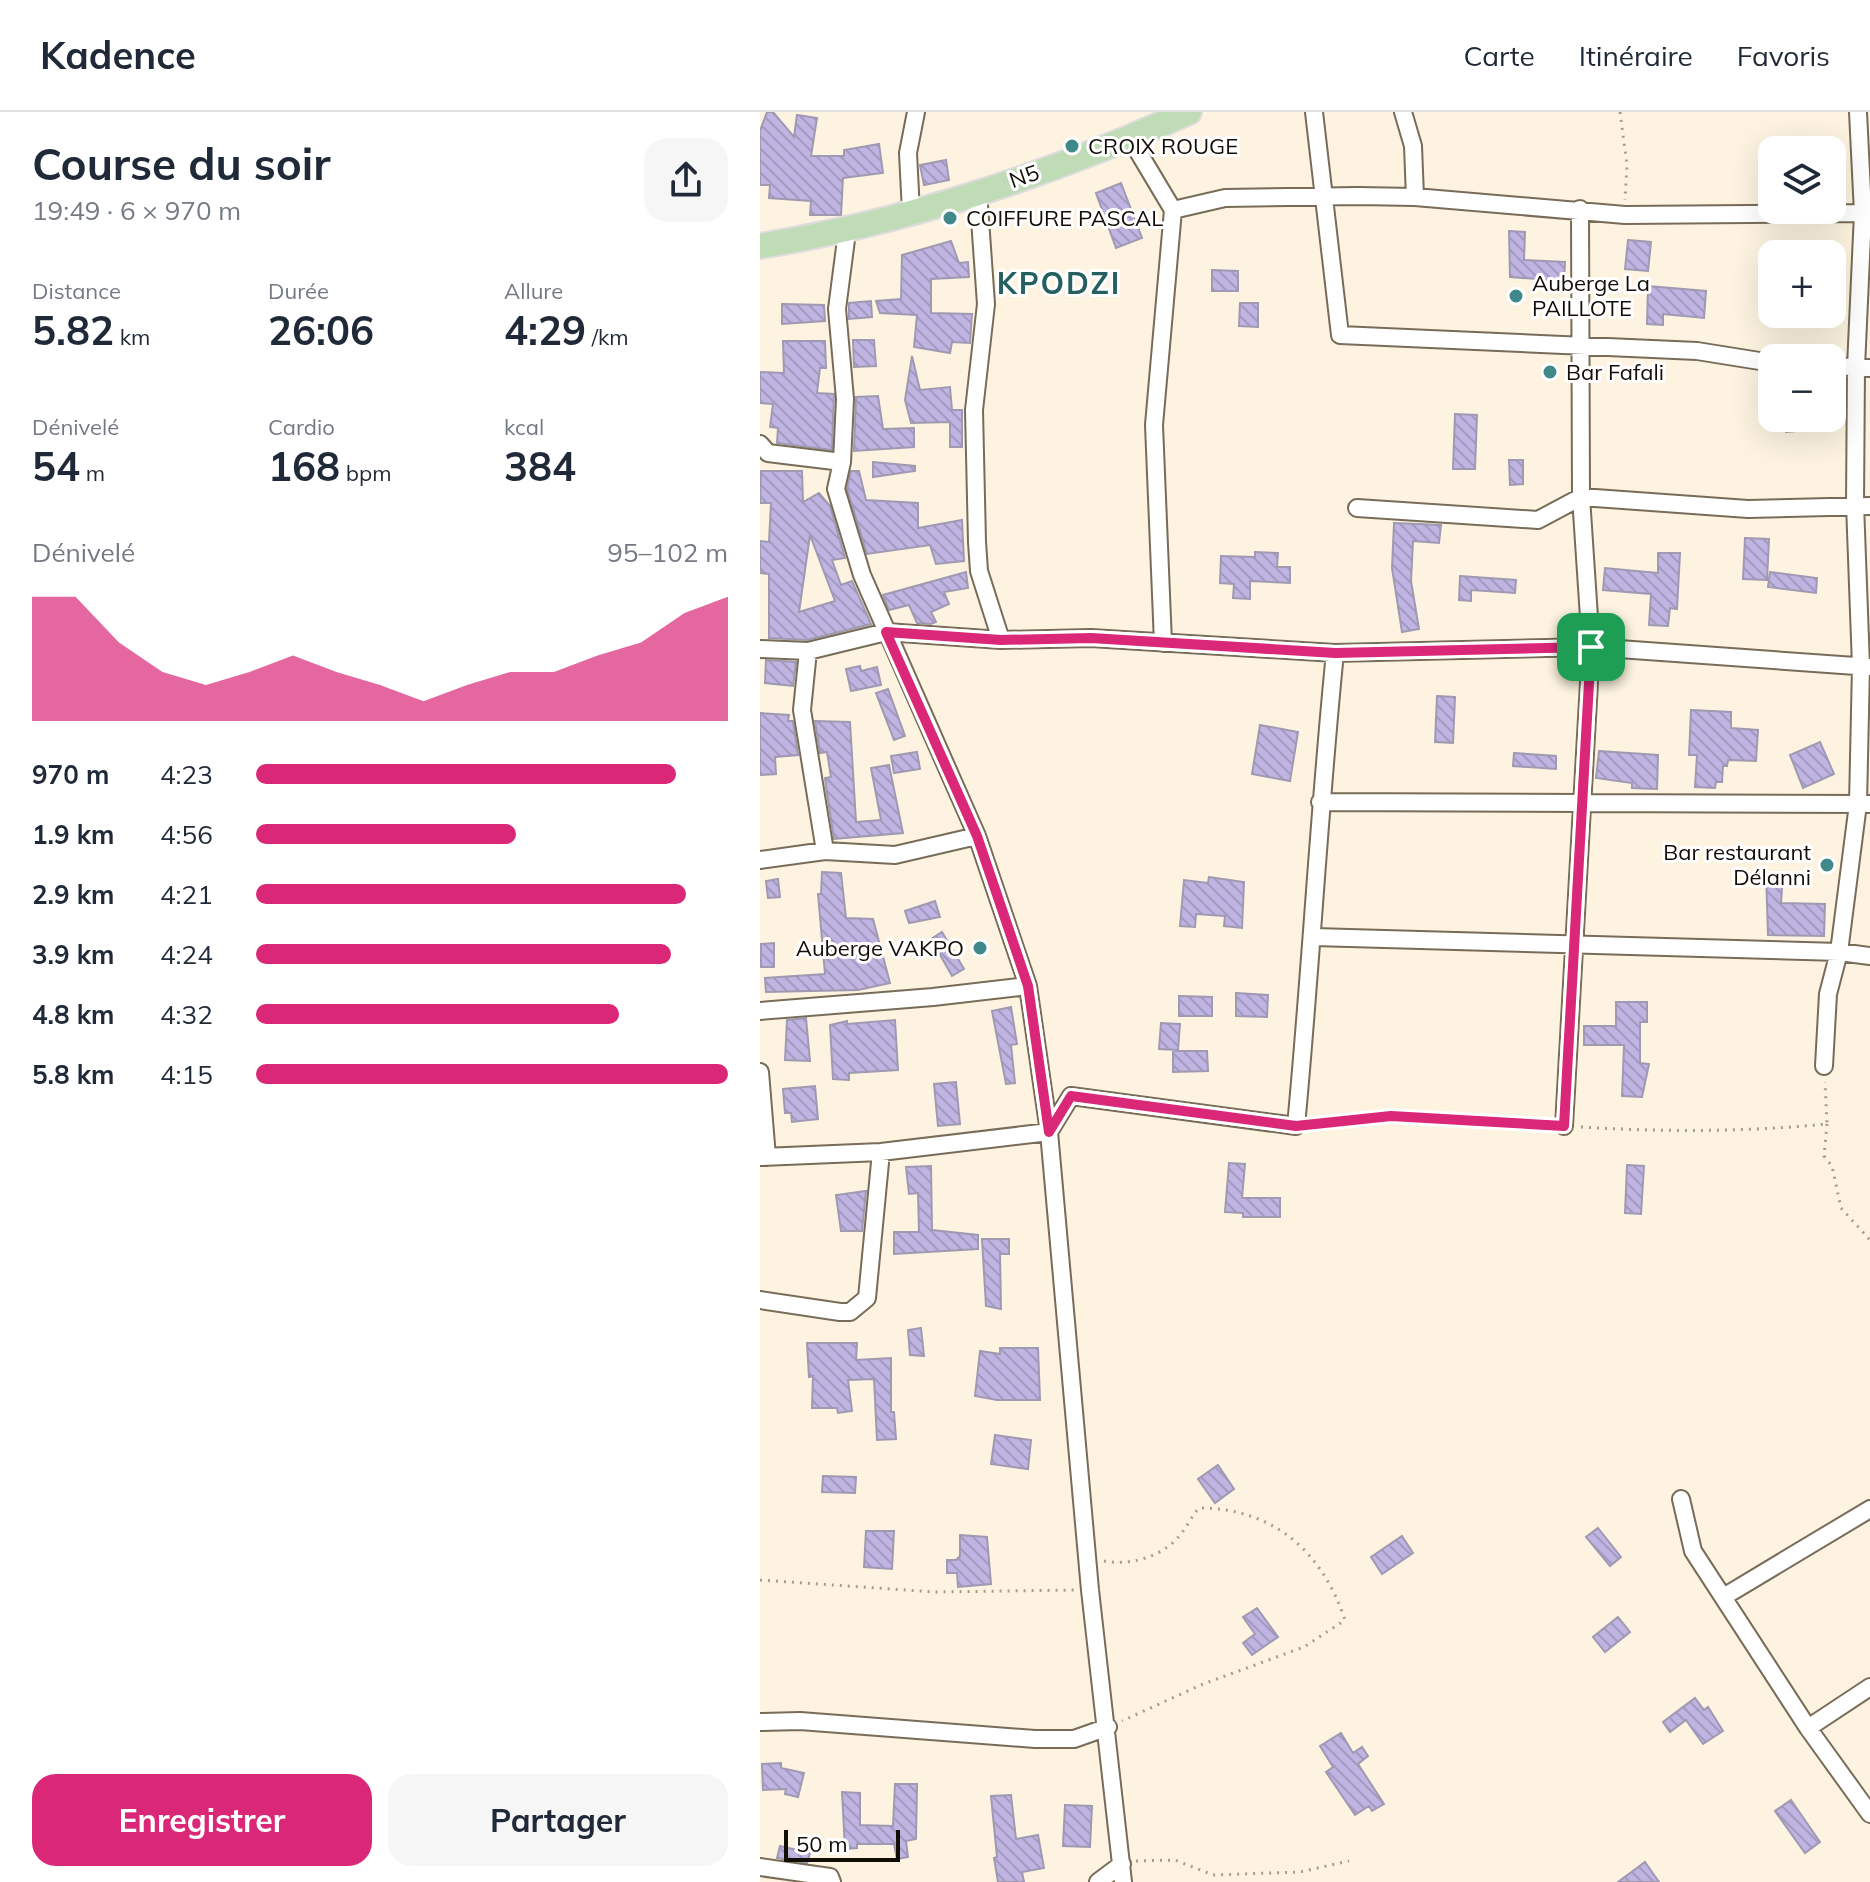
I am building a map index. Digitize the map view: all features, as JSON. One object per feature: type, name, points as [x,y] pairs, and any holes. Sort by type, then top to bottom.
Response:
[{"type":"main road","name":"N5","points":[[760,246],[847,232],[1130,138],[1189,112]]},
{"type":"street","points":[[911,212],[908,153],[916,112]]},
{"type":"street","points":[[1314,112],[1340,335],[1697,351],[1758,361]]},
{"type":"street","points":[[1403,112],[1413,146],[1415,197]]},
{"type":"street","points":[[1824,1066],[1828,994],[1839,952],[1864,804],[1863,213],[1858,112]]},
{"type":"street","points":[[1130,138],[1173,210],[1154,425],[1163,643]]},
{"type":"street","points":[[978,191],[986,304],[974,410],[977,542],[979,571],[1001,640]]},
{"type":"street","points":[[1173,210],[1225,198],[1325,196],[1415,197],[1625,215],[1863,213]]},
{"type":"street","points":[[1564,1126],[1577,945],[1591,647],[1581,497],[1580,209]]},
{"type":"street","points":[[847,232],[837,309],[845,399],[842,462],[836,489],[862,575],[977,836],[1028,986],[1049,1132],[1090,1590],[1108,1727],[1123,1882]]},
{"type":"street","points":[[760,444],[768,453],[842,462]]},
{"type":"street","points":[[1357,508],[1538,520],[1581,497],[1748,509],[1862,505]]},
{"type":"street","points":[[760,649],[808,651],[886,632],[1001,640],[1091,638],[1335,653],[1591,647],[1866,667]]},
{"type":"street","points":[[808,651],[802,710],[825,851]]},
{"type":"street","points":[[1049,1132],[1071,1096],[1296,1126],[1314,937],[1320,802],[1335,653]]},
{"type":"street","points":[[1320,802],[1864,804]]},
{"type":"street","points":[[760,860],[825,851],[895,855],[977,836]]},
{"type":"street","points":[[1314,937],[1839,952],[1870,956]]},
{"type":"street","points":[[760,1011],[1028,986]]},
{"type":"street","points":[[760,1072],[763,1157],[881,1152],[1049,1132]]},
{"type":"street","points":[[760,1300],[850,1312],[867,1298],[881,1152]]},
{"type":"street","points":[[1681,1499],[1693,1551],[1808,1728],[1870,1814]]},
{"type":"street","points":[[1725,1596],[1870,1509]]},
{"type":"street","points":[[1808,1728],[1870,1687]]},
{"type":"street","points":[[760,1722],[800,1721],[1035,1739],[1074,1739],[1108,1727]]},
{"type":"street","points":[[1098,1882],[1122,1864]]},
{"type":"street","points":[[760,1867],[830,1877],[832,1882]]},
{"type":"path","points":[[1620,112],[1627,165],[1625,215]]},
{"type":"path","points":[[1824,1066],[1827,1124],[1824,1156],[1832,1166],[1841,1208],[1870,1240]]},
{"type":"path","points":[[1296,1126],[1391,1116],[1644,1131],[1771,1129],[1827,1124]]},
{"type":"path","points":[[1088,1559],[1127,1565],[1167,1546],[1181,1535],[1199,1508],[1221,1508],[1261,1517],[1302,1546],[1338,1597],[1345,1620],[1304,1647],[1203,1684],[1154,1709],[1108,1727]]},
{"type":"path","points":[[760,1580],[935,1592],[1090,1590]]},
{"type":"path","points":[[1122,1864],[1129,1860],[1175,1860],[1213,1875],[1300,1872],[1349,1861]]},
{"type":"building","points":[[767,112],[773,112],[794,137],[797,115],[817,118],[811,156],[844,156],[844,150],[879,144],[883,173],[843,178],[841,215],[810,215],[811,201],[769,198],[770,185],[760,185],[760,131]]},
{"type":"building","points":[[946,160],[949,180],[924,185],[920,165]]},
{"type":"building","points":[[1121,183],[1142,238],[1116,248],[1096,193]]},
{"type":"building","points":[[1509,231],[1525,232],[1524,260],[1565,262],[1564,281],[1510,277]]},
{"type":"building","points":[[1628,240],[1651,242],[1648,271],[1625,269]]},
{"type":"building","points":[[951,241],[959,263],[968,262],[969,277],[931,279],[931,313],[972,314],[970,343],[952,342],[950,353],[914,347],[917,315],[880,313],[876,301],[901,299],[902,255]]},
{"type":"building","points":[[1212,270],[1238,271],[1238,291],[1212,291]]},
{"type":"building","points":[[1648,286],[1706,291],[1704,318],[1663,314],[1663,325],[1647,324]]},
{"type":"building","points":[[871,301],[872,317],[849,319],[849,303]]},
{"type":"building","points":[[1240,303],[1258,303],[1258,327],[1239,326]]},
{"type":"building","points":[[782,304],[824,305],[825,321],[782,324]]},
{"type":"building","points":[[853,340],[874,340],[876,366],[854,367]]},
{"type":"building","points":[[783,341],[825,341],[826,368],[820,368],[817,393],[834,394],[832,450],[777,443],[778,428],[770,427],[773,404],[760,403],[760,372],[784,373]]},
{"type":"building","points":[[912,356],[920,390],[950,387],[952,410],[962,410],[962,447],[950,447],[950,422],[911,423],[905,400]]},
{"type":"building","points":[[878,396],[883,429],[914,428],[914,447],[854,451],[856,397]]},
{"type":"building","points":[[1455,414],[1477,415],[1475,469],[1453,469]]},
{"type":"building","points":[[1509,460],[1523,460],[1523,484],[1510,485]]},
{"type":"building","points":[[873,462],[915,466],[915,471],[873,477]]},
{"type":"building","points":[[761,471],[802,471],[803,502],[819,493],[830,506],[845,558],[832,560],[841,585],[852,581],[871,624],[807,640],[769,638],[769,574],[760,573],[760,541],[769,542],[771,503],[760,503]],"holes":[[[810,535],[835,601],[799,612]]]},
{"type":"building","points":[[851,471],[859,471],[866,500],[918,503],[918,528],[962,520],[964,561],[936,564],[930,545],[867,554],[847,489]]},
{"type":"building","points":[[1394,523],[1441,525],[1439,543],[1413,541],[1411,581],[1419,629],[1402,632],[1392,568]]},
{"type":"building","points":[[1745,538],[1769,539],[1767,580],[1743,579]]},
{"type":"building","points":[[1255,552],[1278,553],[1277,567],[1290,567],[1290,583],[1250,581],[1250,599],[1233,598],[1234,584],[1220,583],[1221,556],[1255,557]]},
{"type":"building","points":[[1658,553],[1680,553],[1677,609],[1670,608],[1668,626],[1649,625],[1651,594],[1603,590],[1605,568],[1658,573]]},
{"type":"building","points":[[966,572],[968,588],[944,592],[949,604],[931,612],[936,622],[931,624],[917,623],[909,605],[889,610],[883,595]]},
{"type":"building","points":[[1770,572],[1817,578],[1816,593],[1768,587]]},
{"type":"building","points":[[1460,576],[1516,580],[1515,593],[1471,590],[1471,601],[1459,600]]},
{"type":"building","points":[[766,660],[796,662],[793,686],[765,683]]},
{"type":"building","points":[[860,666],[861,671],[877,667],[881,685],[851,691],[846,669]]},
{"type":"building","points":[[888,689],[905,736],[894,740],[876,693]]},
{"type":"building","points":[[1437,696],[1455,697],[1453,743],[1435,742]]},
{"type":"building","points":[[1691,710],[1731,712],[1731,728],[1758,730],[1756,761],[1728,760],[1727,766],[1723,766],[1722,782],[1716,782],[1715,788],[1695,787],[1697,755],[1689,755]]},
{"type":"building","points":[[760,713],[789,715],[788,721],[793,721],[798,755],[775,757],[776,774],[760,775]]},
{"type":"building","points":[[815,721],[850,722],[856,822],[881,820],[871,768],[889,765],[903,833],[834,839],[825,778],[831,777],[827,752],[820,753]]},
{"type":"building","points":[[1260,725],[1298,732],[1290,781],[1252,774]]},
{"type":"building","points":[[1820,742],[1834,774],[1803,788],[1790,755]]},
{"type":"building","points":[[1599,751],[1658,755],[1657,789],[1632,788],[1632,783],[1596,778]]},
{"type":"building","points":[[917,752],[920,769],[894,773],[891,756]]},
{"type":"building","points":[[1514,753],[1556,756],[1556,769],[1513,766]]},
{"type":"building","points":[[822,872],[841,873],[846,918],[873,919],[890,983],[858,990],[766,992],[765,978],[825,974],[818,894],[821,894]]},
{"type":"building","points":[[1766,873],[1783,873],[1781,903],[1825,904],[1824,936],[1768,935]]},
{"type":"building","points":[[1209,877],[1244,882],[1242,928],[1224,926],[1225,916],[1196,914],[1195,927],[1180,926],[1184,880],[1208,883]]},
{"type":"building","points":[[778,879],[780,897],[768,898],[766,881]]},
{"type":"building","points":[[935,901],[940,917],[909,923],[905,911]]},
{"type":"building","points":[[942,932],[964,969],[952,976],[931,939]]},
{"type":"building","points":[[774,943],[774,967],[761,967],[761,944]]},
{"type":"building","points":[[1236,993],[1268,995],[1267,1017],[1236,1016]]},
{"type":"building","points":[[1179,996],[1212,997],[1212,1016],[1179,1016]]},
{"type":"building","points":[[1616,1002],[1647,1002],[1647,1022],[1640,1022],[1640,1063],[1649,1064],[1642,1097],[1622,1096],[1624,1045],[1584,1045],[1584,1026],[1616,1026]]},
{"type":"building","points":[[1011,1007],[1017,1044],[1011,1045],[1015,1083],[1006,1084],[992,1011]]},
{"type":"building","points":[[806,1018],[810,1061],[785,1060],[787,1020]]},
{"type":"building","points":[[895,1020],[898,1070],[849,1073],[849,1080],[833,1079],[830,1025],[847,1021],[847,1024]]},
{"type":"building","points":[[1161,1023],[1180,1024],[1178,1050],[1159,1049]]},
{"type":"building","points":[[1173,1051],[1207,1051],[1208,1071],[1173,1072]]},
{"type":"building","points":[[956,1082],[960,1124],[938,1126],[934,1084]]},
{"type":"building","points":[[815,1086],[818,1119],[792,1122],[791,1113],[785,1113],[783,1089]]},
{"type":"building","points":[[1229,1163],[1245,1164],[1242,1198],[1280,1198],[1280,1217],[1243,1217],[1243,1213],[1225,1212]]},
{"type":"building","points":[[1627,1165],[1644,1166],[1641,1214],[1625,1213]]},
{"type":"building","points":[[931,1166],[932,1230],[978,1235],[978,1249],[894,1254],[894,1232],[919,1232],[918,1193],[909,1194],[906,1167]]},
{"type":"building","points":[[866,1191],[862,1231],[841,1231],[836,1195]]},
{"type":"building","points":[[982,1239],[1009,1239],[1009,1254],[1000,1254],[1001,1309],[986,1306]]},
{"type":"building","points":[[921,1328],[924,1356],[910,1355],[908,1330]]},
{"type":"building","points":[[807,1343],[857,1343],[856,1360],[891,1358],[891,1412],[894,1412],[896,1439],[877,1440],[874,1379],[848,1380],[852,1411],[838,1413],[837,1408],[812,1408],[813,1376],[809,1377]]},
{"type":"building","points":[[1000,1348],[1038,1348],[1040,1400],[997,1400],[975,1396],[980,1351],[1000,1354]]},
{"type":"building","points":[[995,1435],[1031,1440],[1028,1469],[991,1464]]},
{"type":"building","points":[[1218,1465],[1234,1489],[1215,1503],[1198,1479]]},
{"type":"building","points":[[823,1476],[856,1477],[855,1493],[822,1492]]},
{"type":"building","points":[[1598,1528],[1621,1557],[1610,1566],[1586,1537]]},
{"type":"building","points":[[866,1531],[894,1531],[892,1569],[864,1567]]},
{"type":"building","points":[[960,1535],[987,1537],[991,1584],[958,1587],[957,1573],[947,1573],[947,1560],[956,1560],[960,1556]]},
{"type":"building","points":[[1402,1536],[1413,1553],[1382,1574],[1371,1557]]},
{"type":"building","points":[[1257,1608],[1278,1637],[1252,1655],[1243,1643],[1255,1634],[1243,1617]]},
{"type":"building","points":[[1618,1617],[1630,1632],[1605,1652],[1593,1637]]},
{"type":"building","points":[[1695,1698],[1704,1710],[1708,1707],[1723,1731],[1703,1744],[1686,1720],[1670,1732],[1663,1722]]},
{"type":"building","points":[[1341,1733],[1353,1753],[1362,1747],[1368,1756],[1358,1764],[1384,1804],[1372,1811],[1369,1806],[1355,1815],[1326,1772],[1333,1767],[1320,1746]]},
{"type":"building","points":[[781,1763],[781,1768],[804,1773],[798,1797],[785,1794],[786,1789],[763,1790],[762,1764]]},
{"type":"building","points":[[895,1784],[917,1784],[916,1839],[906,1841],[908,1857],[897,1859],[894,1844],[857,1844],[857,1848],[845,1849],[842,1792],[860,1793],[860,1825],[893,1826]]},
{"type":"building","points":[[1011,1795],[1016,1839],[1038,1835],[1044,1868],[1022,1872],[1024,1882],[998,1882],[991,1796]]},
{"type":"building","points":[[1791,1800],[1820,1842],[1805,1853],[1775,1811]]},
{"type":"building","points":[[1065,1805],[1092,1806],[1090,1847],[1063,1846]]},
{"type":"building","points":[[780,1846],[810,1853],[807,1863],[777,1858]]},
{"type":"building","points":[[1645,1862],[1659,1882],[1618,1882]]},
{"type":"place","name":"CROIX ROUGE","points":[[1072,146]]},
{"type":"place","name":"COIFFURE PASCAL","points":[[950,218]]},
{"type":"place","name":"Auberge La PAILLOTE","points":[[1516,296]]},
{"type":"place","name":"Bar Fafali","points":[[1550,372]]},
{"type":"place","name":"Bar restaurant Délanni","points":[[1827,865]]},
{"type":"place","name":"Auberge VAKPO","points":[[980,948]]},
{"type":"district","name":"KPODZI","points":[[1059,284]]},
{"type":"route","points":[[886,632],[1001,640],[1091,638],[1335,653],[1591,647],[1576,901],[1577,945],[1568,1036],[1564,1126],[1516,1126],[1391,1116],[1296,1126],[1093,1096],[1071,1096],[1049,1132],[1028,986],[977,836],[886,632]]}]
